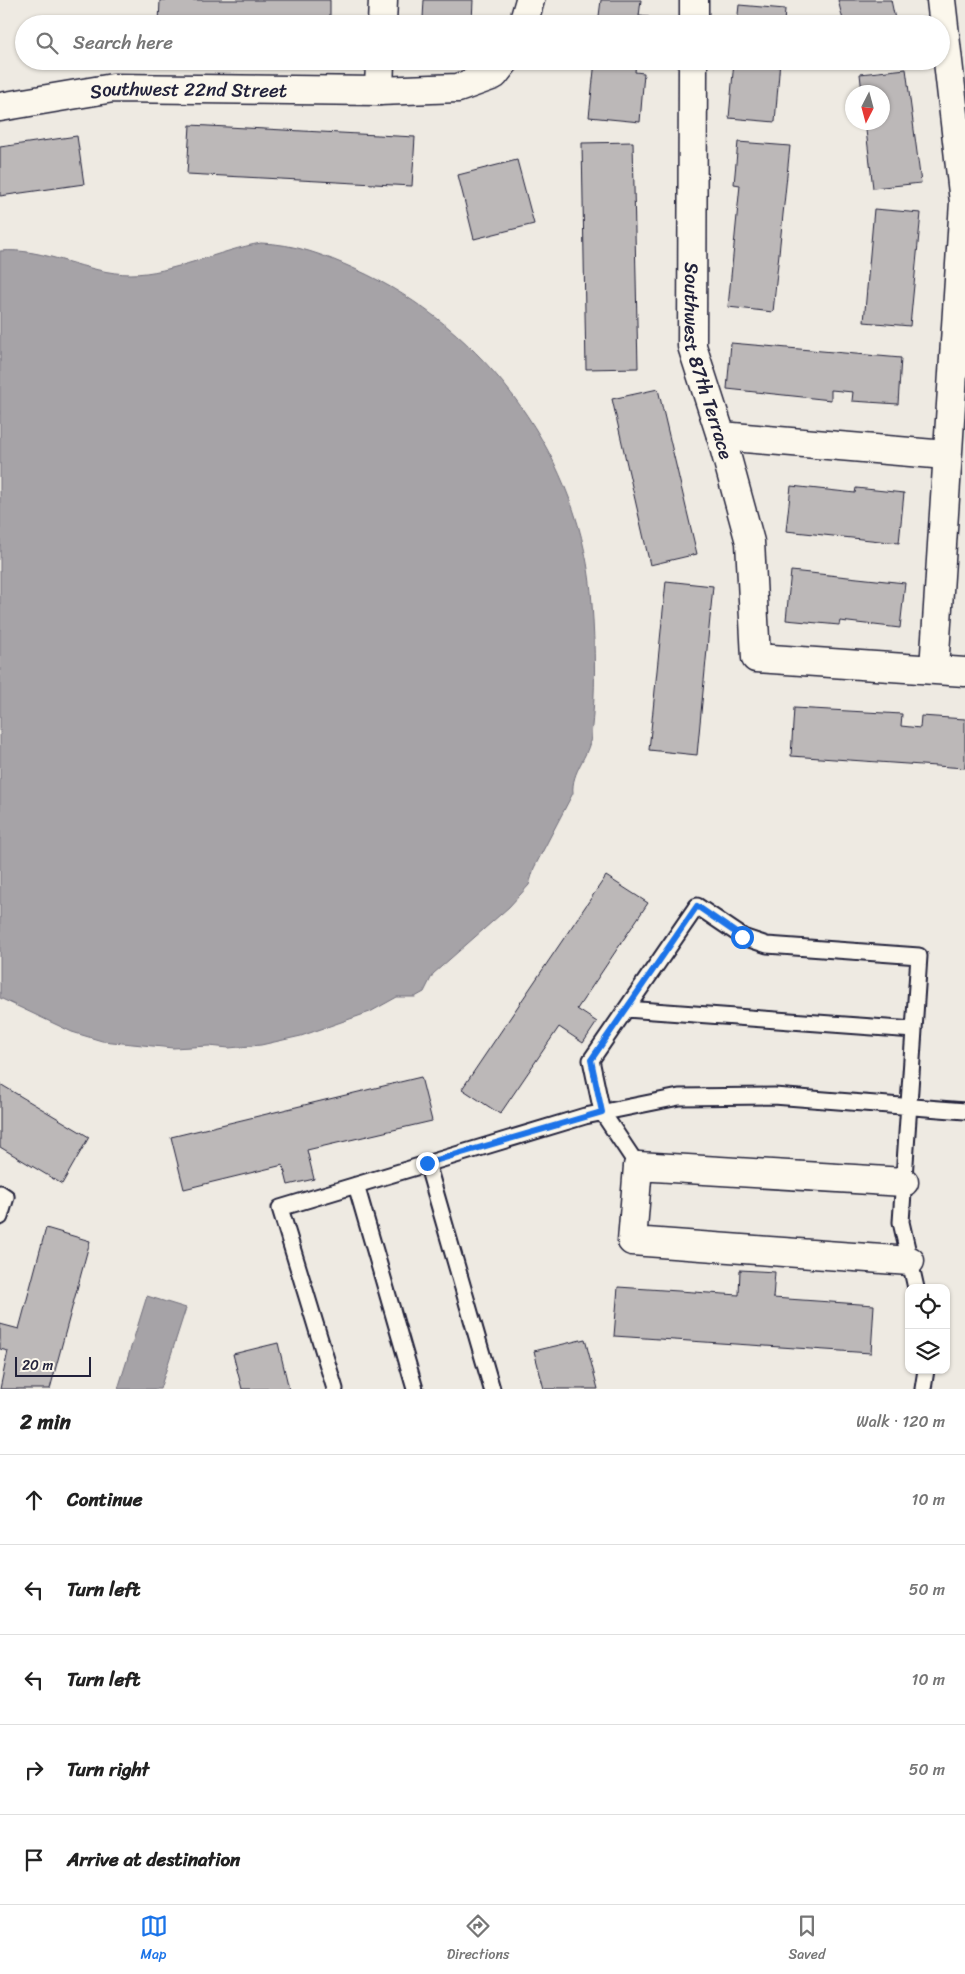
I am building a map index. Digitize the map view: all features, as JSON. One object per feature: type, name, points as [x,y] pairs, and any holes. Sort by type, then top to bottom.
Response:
[{"type":"street","points":[[382,0],[382,15]]},
{"type":"street","points":[[526,15],[530,0]]},
{"type":"street","points":[[694,0],[694,15]]},
{"type":"street","points":[[941,0],[943,15]]},
{"type":"street","points":[[379,91],[380,70]]},
{"type":"street","name":"Southwest 22nd Street","points":[[0,108],[113,88],[379,91],[458,88],[494,75],[498,70]]},
{"type":"street","name":"Southwest 87th Terrace","points":[[693,70],[692,346],[721,436],[750,542],[756,658],[934,669]]},
{"type":"street","points":[[949,70],[964,202],[946,455],[934,669],[965,672]]},
{"type":"street","points":[[721,436],[946,455]]},
{"type":"street","points":[[904,1182],[638,1166],[632,1241],[910,1261]]},
{"type":"lane","points":[[638,1166],[602,1112],[591,1060],[697,906],[742,937],[767,945],[919,956],[901,1222],[915,1284]]},
{"type":"lane","points":[[626,1009],[914,1030]]},
{"type":"lane","points":[[335,1389],[280,1208],[602,1112],[678,1097],[774,1096],[965,1111]]},
{"type":"lane","points":[[427,1163],[492,1389]]},
{"type":"lane","points":[[356,1185],[415,1389]]},
{"type":"lane","points":[[0,1193],[6,1197],[0,1217]]},
{"type":"lane","points":[[923,1389],[925,1374]]},
{"type":"shaded area","points":[[261,243],[298,248],[321,255],[355,269],[402,294],[446,326],[485,363],[519,404],[548,450],[570,499],[585,551],[592,604],[594,653],[594,703],[590,744],[577,771],[573,793],[534,868],[529,885],[509,907],[433,974],[424,992],[415,997],[397,997],[370,1012],[301,1036],[261,1045],[229,1048],[209,1046],[173,1048],[102,1041],[72,1032],[0,998],[0,251],[33,253],[98,270],[131,274],[179,266]]},
{"type":"shaded area","points":[[147,1296],[186,1308],[160,1389],[118,1389]]},
{"type":"building","points":[[160,0],[330,0],[330,15],[159,15]]},
{"type":"building","points":[[424,0],[473,0],[472,15],[423,15]]},
{"type":"building","points":[[601,0],[641,0],[639,15],[599,15]]},
{"type":"building","points":[[838,0],[891,0],[894,15],[842,15]]},
{"type":"building","points":[[739,5],[785,9],[785,15],[738,15]]},
{"type":"building","points":[[594,70],[635,70],[635,72],[644,73],[640,122],[589,117]]},
{"type":"building","points":[[733,70],[779,70],[775,122],[729,118]]},
{"type":"building","points":[[906,70],[921,183],[873,188],[866,130],[890,130],[890,85],[861,85],[860,74]]},
{"type":"building","points":[[190,125],[415,137],[412,186],[187,174]]},
{"type":"building","points":[[77,136],[84,184],[0,196],[0,147]]},
{"type":"building","points":[[633,142],[638,368],[586,369],[582,143]]},
{"type":"building","points":[[738,142],[790,146],[773,312],[728,307],[740,185],[734,184]]},
{"type":"building","points":[[517,160],[534,224],[474,239],[458,175]]},
{"type":"building","points":[[874,209],[921,213],[910,326],[864,322]]},
{"type":"building","points":[[731,343],[901,358],[898,404],[852,401],[853,392],[831,390],[831,400],[727,389]]},
{"type":"building","points":[[658,389],[697,554],[650,565],[612,399]]},
{"type":"building","points":[[791,486],[855,493],[856,488],[904,493],[899,543],[786,531]]},
{"type":"building","points":[[791,571],[905,583],[900,628],[840,621],[839,625],[786,620]]},
{"type":"building","points":[[666,581],[713,586],[697,755],[649,750]]},
{"type":"building","points":[[794,708],[902,714],[901,726],[920,728],[921,716],[965,719],[965,768],[791,756]]},
{"type":"building","points":[[606,876],[648,903],[577,1009],[597,1022],[583,1043],[559,1027],[500,1114],[462,1089]]},
{"type":"building","points":[[421,1077],[432,1121],[307,1150],[314,1179],[288,1185],[283,1165],[184,1189],[171,1137]]},
{"type":"building","points":[[0,1084],[89,1137],[62,1184],[0,1147]]},
{"type":"building","points":[[46,1228],[90,1241],[50,1389],[0,1389],[8,1351],[0,1349],[0,1324],[19,1329]]},
{"type":"building","points":[[740,1270],[775,1272],[773,1298],[874,1305],[871,1353],[614,1336],[618,1287],[739,1295]]},
{"type":"building","points":[[585,1339],[598,1389],[544,1389],[534,1351]]},
{"type":"building","points":[[278,1343],[289,1389],[242,1389],[233,1354]]},
{"type":"route","points":[[427,1163],[602,1112],[591,1060],[697,906],[742,937]]}]
